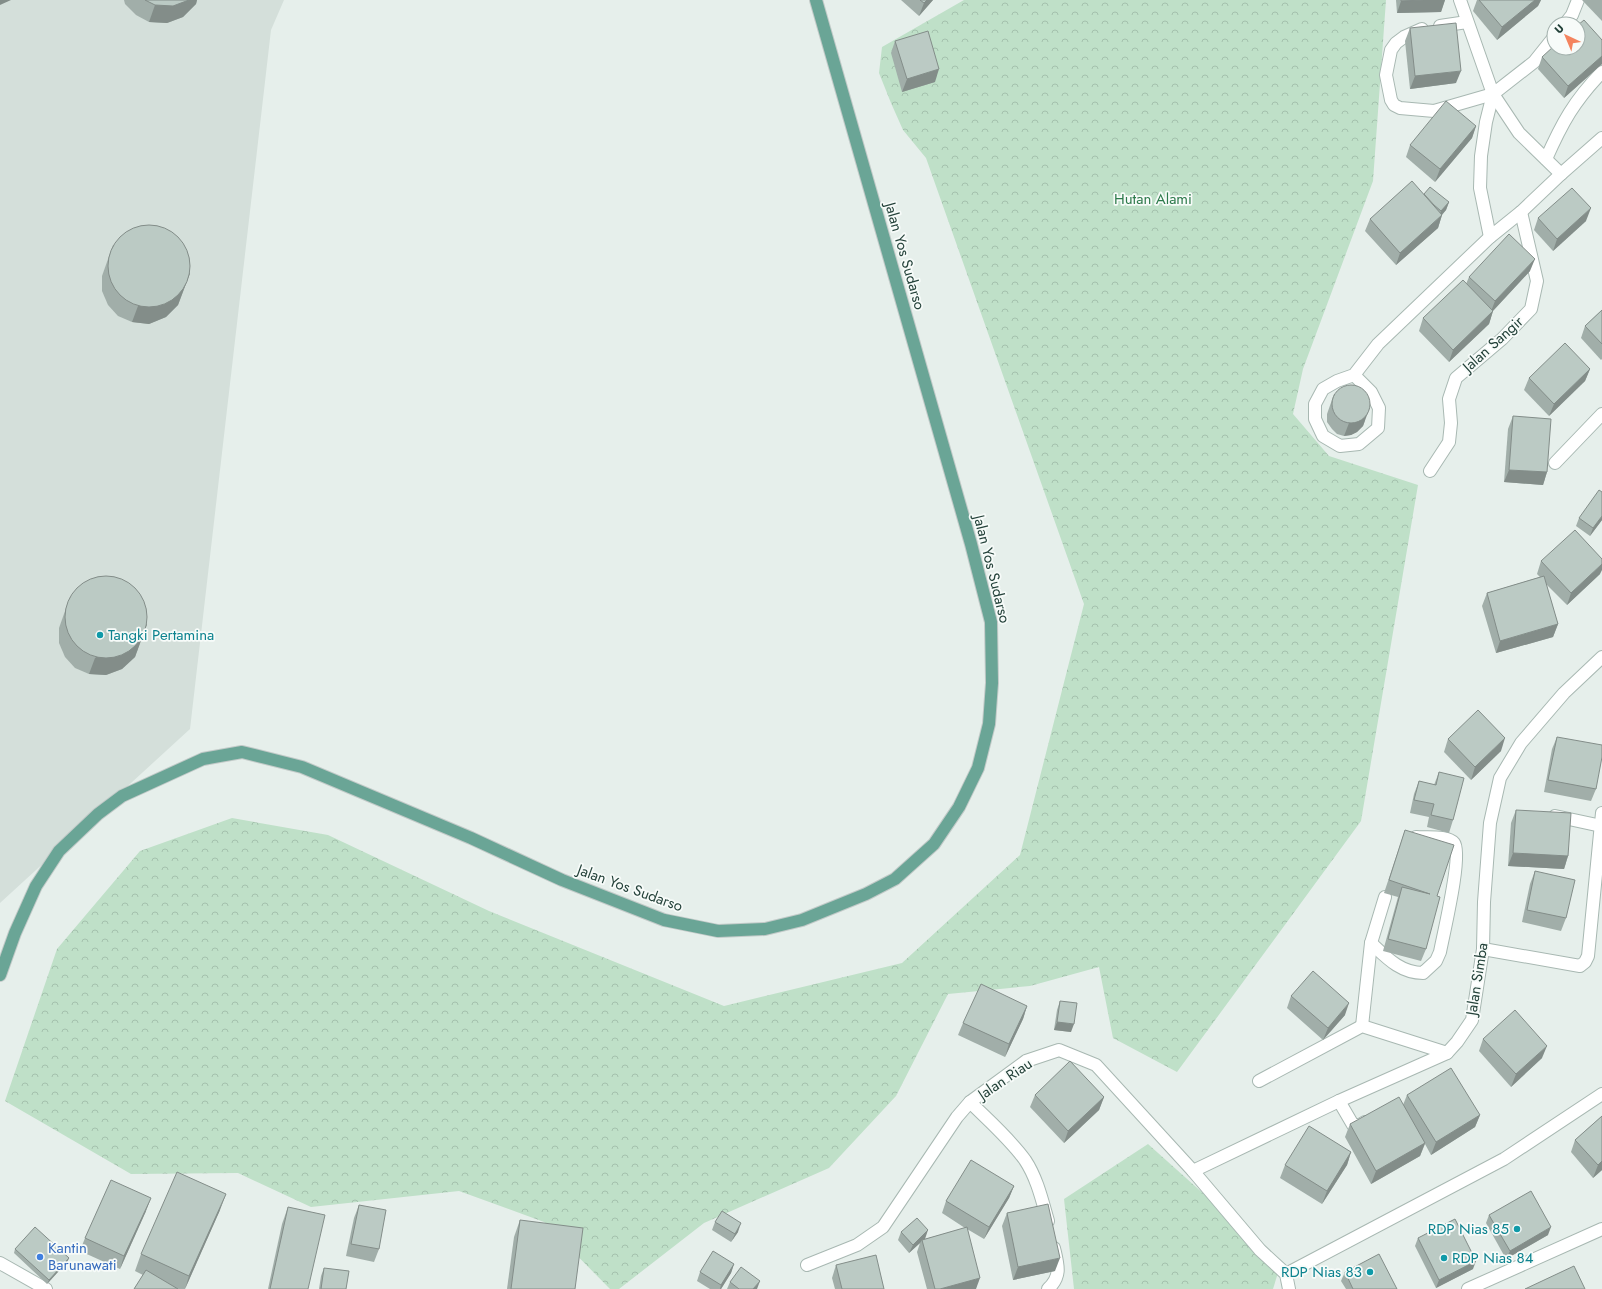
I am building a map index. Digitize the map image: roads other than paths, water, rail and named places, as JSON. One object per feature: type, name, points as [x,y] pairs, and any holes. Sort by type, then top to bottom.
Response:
[{"type":"main road","name":"Jalan Yos Sudarso","points":[[0,975],[15,933],[36,886],[59,851],[98,814],[122,796],[203,759],[242,752],[302,768],[471,838],[562,880],[664,920],[718,931],[766,929],[802,920],[866,894],[895,879],[934,844],[958,807],[978,768],[989,724],[992,683],[991,622],[971,544],[816,0]]},
{"type":"street","points":[[1460,0],[1493,94],[1519,133],[1561,174]]},
{"type":"street","points":[[1571,16],[1578,0]]},
{"type":"street","points":[[1467,22],[1421,29],[1404,37],[1396,43],[1391,50],[1386,75],[1391,100],[1394,105],[1400,108],[1434,111],[1493,94],[1534,62],[1546,47]]},
{"type":"street","points":[[1546,159],[1563,121],[1571,108],[1602,72]]},
{"type":"street","points":[[1490,237],[1480,188],[1481,156],[1486,122],[1493,94]]},
{"type":"street","points":[[1354,375],[1371,392],[1379,408],[1378,428],[1359,444],[1340,446],[1323,436],[1315,419],[1315,404],[1323,389],[1337,381],[1354,375],[1378,344],[1490,237],[1521,212],[1602,138]]},
{"type":"street","name":"Jalan Sangir","points":[[1430,471],[1449,442],[1451,423],[1449,399],[1456,378],[1502,338],[1531,309],[1536,281],[1521,212]]},
{"type":"street","points":[[1556,463],[1602,414]]},
{"type":"street","name":"Jalan Simba","points":[[1193,1171],[1339,1101],[1448,1053],[1457,1042],[1472,1020],[1483,949],[1484,902],[1490,823],[1500,778],[1526,738],[1564,693],[1602,657]]},
{"type":"street","points":[[1483,949],[1580,966],[1585,962],[1588,956],[1601,820],[1544,814]]},
{"type":"street","points":[[1371,943],[1395,965],[1416,973],[1423,973],[1431,968],[1440,952],[1452,896],[1458,852],[1454,842],[1447,839],[1407,837]]},
{"type":"street","points":[[1362,1026],[1371,943],[1385,897]]},
{"type":"street","points":[[1259,1080],[1362,1026],[1448,1053]]},
{"type":"street","name":"Jalan Riau","points":[[807,1265],[857,1245],[883,1227],[957,1117],[970,1102],[1026,1061],[1058,1050],[1096,1064],[1193,1171],[1260,1250],[1286,1274]]},
{"type":"street","points":[[1289,1289],[1286,1274],[1504,1159],[1602,1094]]},
{"type":"street","points":[[1339,1101],[1348,1120],[1353,1125],[1360,1125],[1373,1119]]},
{"type":"street","points":[[970,1102],[1002,1134],[1025,1161],[1039,1189],[1052,1236],[1058,1265],[1058,1275],[1055,1282],[1048,1289]]},
{"type":"street","points":[[1468,1289],[1602,1229]]},
{"type":"street","points":[[0,1263],[46,1289]]},
{"type":"place","name":"Tangki Pertamina","points":[[100,635]]},
{"type":"place","name":"RDP Nias 85","points":[[1517,1229]]},
{"type":"place","name":"Kantin Barunawati","points":[[40,1257]]},
{"type":"place","name":"RDP Nias 84","points":[[1444,1258]]},
{"type":"place","name":"RDP Nias 83","points":[[1370,1272]]},
{"type":"park label","name":"Hutan Alami","points":[[1153,199]]}]
